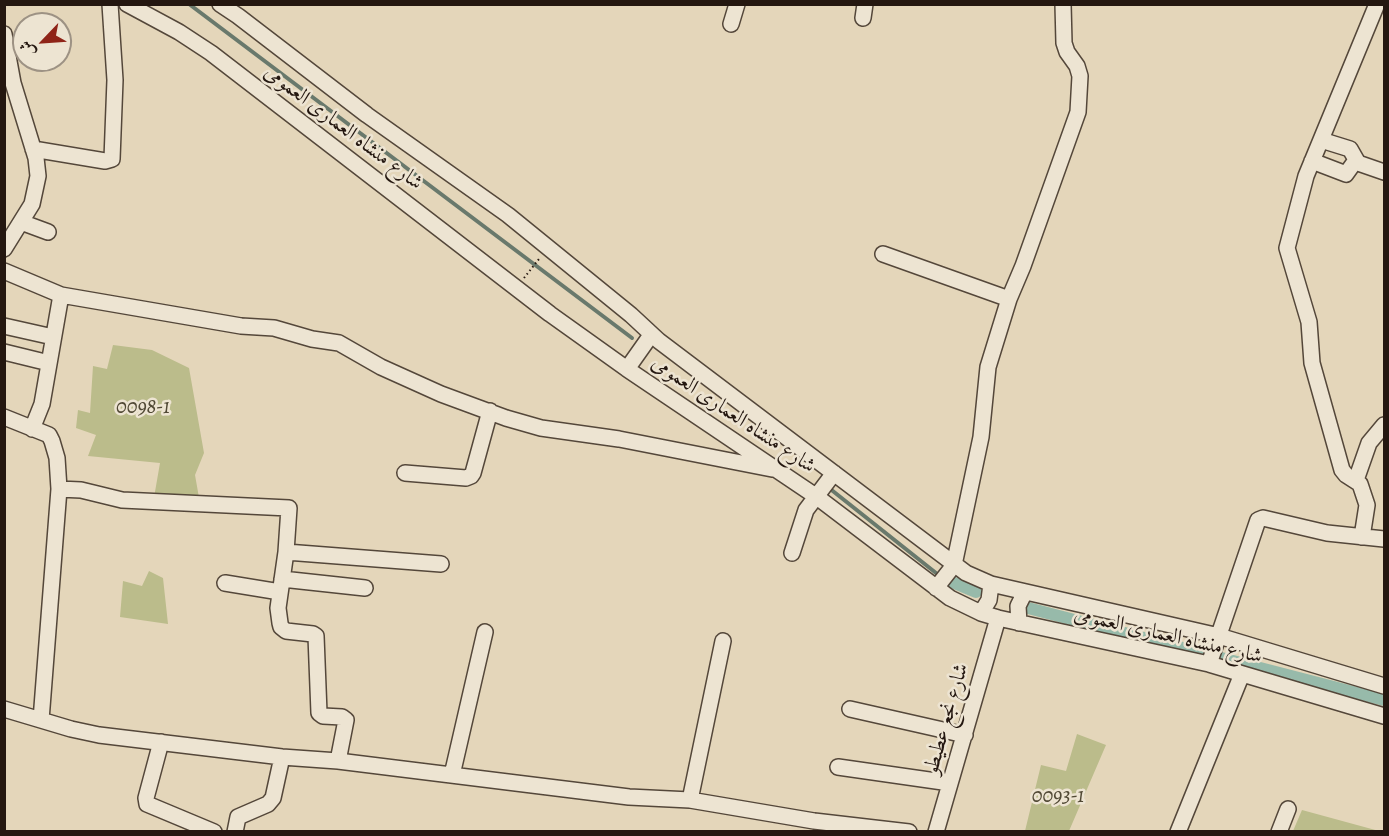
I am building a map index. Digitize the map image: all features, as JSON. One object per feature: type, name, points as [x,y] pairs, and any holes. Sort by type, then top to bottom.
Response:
[{"type":"street","points":[[33,149],[105,161],[111,159],[115,80],[110,4]]},
{"type":"street","name":"شارع منشاه العمارى العمومى","points":[[127,4],[212,53],[550,314],[627,369],[817,497],[936,588],[958,602],[998,618],[1209,664],[1384,716]]},
{"type":"street","name":"شارع منشاه العمارى العمومى","points":[[220,4],[368,115],[508,215],[631,315],[651,335],[966,573],[991,584],[1219,636],[1384,686]]},
{"type":"street","points":[[731,24],[737,4]]},
{"type":"street","points":[[936,588],[954,565],[981,438],[988,367],[1009,299],[1028,255],[1078,112],[1080,76],[1077,66],[1067,52],[1063,4]]},
{"type":"street","points":[[1362,537],[1368,508],[1360,484],[1342,470],[1312,363],[1309,322],[1287,251],[1300,196],[1312,161],[1377,15]]},
{"type":"street","points":[[4,34],[13,83],[38,167],[32,204],[4,249]]},
{"type":"street","points":[[1321,140],[1350,149],[1362,165],[1384,172]]},
{"type":"street","points":[[1312,161],[1346,174],[1356,160]]},
{"type":"street","points":[[21,222],[48,232]]},
{"type":"street","points":[[883,254],[1009,299]]},
{"type":"street","points":[[4,271],[61,295],[241,326],[274,328],[312,339],[339,343],[381,367],[441,394],[541,428],[619,439],[778,471]]},
{"type":"street","points":[[32,429],[42,404],[61,295]]},
{"type":"street","points":[[4,326],[53,337]]},
{"type":"street","points":[[627,369],[651,335]]},
{"type":"street","points":[[4,352],[49,363]]},
{"type":"street","points":[[405,473],[466,478],[471,476],[490,411]]},
{"type":"street","points":[[4,417],[51,438],[57,458],[59,489],[41,720]]},
{"type":"street","points":[[1356,480],[1370,444],[1384,425]]},
{"type":"street","points":[[792,553],[802,518],[834,474]]},
{"type":"street","points":[[59,489],[81,490],[122,500],[289,508],[286,552],[278,608],[281,627],[286,631],[316,636],[319,713],[323,716],[342,717],[346,720],[338,761]]},
{"type":"street","points":[[1209,664],[1258,519],[1263,518],[1327,533],[1384,539]]},
{"type":"street","points":[[286,552],[441,564]]},
{"type":"street","points":[[225,583],[365,588]]},
{"type":"street","points":[[981,613],[989,600],[991,584]]},
{"type":"street","points":[[1019,623],[1018,606],[1025,592]]},
{"type":"street","name":"شارع نجع عطيطو","points":[[936,831],[998,618]]},
{"type":"street","points":[[452,775],[485,632]]},
{"type":"street","points":[[690,800],[723,641]]},
{"type":"street","points":[[1178,831],[1242,674]]},
{"type":"street","points":[[850,708],[965,735]]},
{"type":"street","points":[[4,709],[89,734],[282,757],[338,761],[629,797],[690,800],[812,826],[909,831]]},
{"type":"street","points":[[161,742],[146,798],[147,804],[214,831]]},
{"type":"street","points":[[235,831],[238,817],[268,804],[273,798],[282,757]]},
{"type":"street","points":[[838,767],[950,783]]},
{"type":"street","points":[[1279,831],[1288,809]]},
{"type":"path","points":[[525,278],[543,254]]},
{"type":"green space","name":"0098-1","points":[[113,345],[152,350],[189,368],[204,453],[195,475],[201,509],[152,509],[160,463],[88,456],[96,435],[76,428],[78,410],[90,413],[93,366],[107,369]]},
{"type":"green space","points":[[149,571],[163,578],[168,624],[120,617],[123,581],[142,586]]},
{"type":"green space","name":"0093-1","points":[[1077,734],[1106,745],[1069,831],[1025,831],[1041,765],[1066,771]]},
{"type":"green space","points":[[1302,810],[1379,831],[1293,831]]},
{"type":"waterway","points":[[189,4],[632,338]]},
{"type":"waterway","points":[[829,488],[936,573]]},
{"type":"waterway","points":[[947,580],[976,592]]},
{"type":"waterway","points":[[1028,608],[1384,700]]}]
